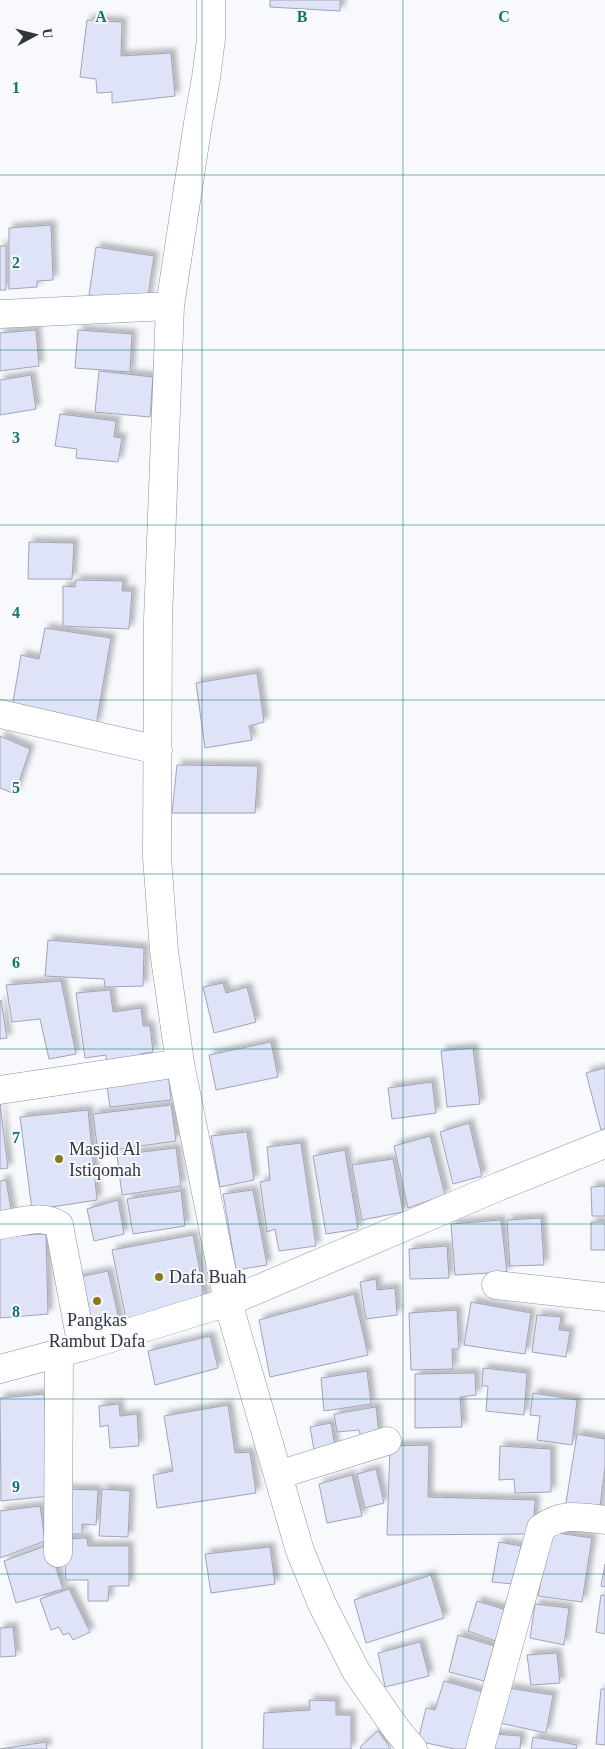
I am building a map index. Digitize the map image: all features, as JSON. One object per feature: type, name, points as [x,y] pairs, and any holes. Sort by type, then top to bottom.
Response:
[{"type":"street","points":[[211,0],[211,39],[206,78],[170,306],[158,620],[157,857],[164,951],[180,1062],[228,1302],[300,1551],[322,1604],[356,1670],[397,1730],[413,1749]]},
{"type":"street","points":[[0,314],[170,306]]},
{"type":"street","points":[[0,714],[158,750]]},
{"type":"street","points":[[0,1090],[180,1062]]},
{"type":"street","points":[[0,1369],[70,1350],[228,1302],[500,1186],[605,1144]]},
{"type":"street","points":[[0,1225],[41,1218],[53,1221],[59,1225],[70,1350],[58,1553]]},
{"type":"street","points":[[496,1285],[605,1297]]},
{"type":"street","points":[[278,1475],[387,1441]]},
{"type":"street","points":[[480,1749],[542,1528],[551,1521],[572,1515],[605,1520]]},
{"type":"building","points":[[270,0],[340,0],[340,11],[270,7]]},
{"type":"building","points":[[87,20],[122,22],[121,56],[171,53],[175,96],[112,103],[112,92],[97,93],[96,79],[80,77]]},
{"type":"building","points":[[51,225],[53,280],[37,281],[37,287],[9,289],[9,228]]},
{"type":"building","points":[[0,246],[6,246],[6,290],[0,290]]},
{"type":"building","points":[[96,247],[154,256],[147,302],[89,295]]},
{"type":"building","points":[[36,330],[39,366],[0,371],[0,333]]},
{"type":"building","points":[[78,330],[132,334],[130,372],[75,368]]},
{"type":"building","points":[[99,371],[153,377],[150,417],[95,412]]},
{"type":"building","points":[[31,375],[36,409],[0,415],[0,380]]},
{"type":"building","points":[[60,414],[116,421],[114,437],[122,438],[118,462],[76,458],[77,449],[55,446]]},
{"type":"building","points":[[29,542],[74,543],[72,579],[28,579]]},
{"type":"building","points":[[76,580],[123,581],[122,591],[132,591],[129,629],[63,626],[63,586],[75,587]]},
{"type":"building","points":[[45,628],[111,638],[96,725],[12,708],[21,655],[39,659]]},
{"type":"building","points":[[257,673],[264,722],[249,726],[252,740],[205,748],[196,683]]},
{"type":"building","points":[[0,736],[30,749],[15,794],[0,788]]},
{"type":"building","points":[[177,765],[258,766],[255,813],[172,813]]},
{"type":"building","points":[[48,940],[144,948],[143,986],[105,987],[104,979],[45,976]]},
{"type":"building","points":[[61,981],[76,1054],[49,1059],[40,1019],[12,1022],[6,985]]},
{"type":"building","points":[[223,983],[226,993],[247,987],[256,1022],[214,1033],[203,987]]},
{"type":"building","points":[[110,990],[113,1012],[141,1008],[143,1026],[150,1026],[153,1052],[140,1054],[142,1062],[107,1065],[106,1055],[85,1058],[76,993]]},
{"type":"building","points":[[0,1001],[7,1038],[0,1039]]},
{"type":"building","points":[[271,1042],[278,1077],[216,1090],[209,1055]]},
{"type":"building","points":[[473,1048],[480,1104],[447,1107],[441,1051]]},
{"type":"building","points":[[605,1068],[605,1128],[601,1130],[586,1073]]},
{"type":"building","points":[[168,1072],[171,1100],[110,1107],[106,1080]]},
{"type":"building","points":[[432,1082],[436,1113],[392,1119],[388,1088]]},
{"type":"building","points":[[0,1104],[8,1168],[0,1169]]},
{"type":"building","points":[[171,1105],[176,1141],[98,1152],[93,1114]]},
{"type":"building","name":"Masjid Al Istiqomah","points":[[88,1110],[97,1200],[32,1210],[20,1117]]},
{"type":"building","points":[[469,1123],[482,1176],[453,1184],[440,1132]]},
{"type":"building","points":[[247,1132],[254,1180],[220,1187],[211,1136]]},
{"type":"building","points":[[430,1136],[445,1195],[408,1208],[394,1146]]},
{"type":"building","points":[[301,1143],[316,1246],[279,1251],[275,1229],[267,1232],[260,1182],[270,1180],[267,1147]]},
{"type":"building","points":[[176,1148],[181,1186],[122,1195],[117,1155]]},
{"type":"building","points":[[345,1150],[358,1229],[326,1234],[313,1156]]},
{"type":"building","points":[[393,1159],[403,1212],[362,1220],[352,1165]]},
{"type":"building","points":[[6,1180],[12,1215],[0,1217],[0,1181]]},
{"type":"building","points":[[605,1186],[605,1216],[592,1216],[591,1187]]},
{"type":"building","points":[[253,1190],[267,1265],[236,1270],[223,1194]]},
{"type":"building","points":[[181,1191],[185,1226],[133,1234],[127,1199]]},
{"type":"building","points":[[118,1200],[124,1234],[94,1241],[87,1209]]},
{"type":"building","points":[[541,1218],[544,1265],[510,1266],[507,1220]]},
{"type":"building","points":[[501,1220],[507,1272],[455,1275],[451,1224]]},
{"type":"building","points":[[591,1222],[605,1222],[605,1250],[591,1250]]},
{"type":"building","points":[[46,1234],[48,1314],[0,1318],[0,1236]]},
{"type":"building","name":"Dafa Buah","points":[[193,1235],[206,1303],[127,1324],[112,1250]]},
{"type":"building","points":[[447,1246],[449,1278],[410,1279],[409,1249]]},
{"type":"building","name":"Pangkas Rambut Dafa","points":[[108,1271],[120,1324],[86,1331],[75,1278]]},
{"type":"building","points":[[376,1279],[377,1290],[395,1288],[397,1315],[366,1319],[360,1282]]},
{"type":"building","points":[[354,1294],[368,1355],[270,1377],[259,1320]]},
{"type":"building","points":[[471,1302],[531,1313],[525,1354],[464,1345]]},
{"type":"building","points":[[457,1310],[459,1349],[452,1349],[453,1369],[411,1370],[409,1313]]},
{"type":"building","points":[[537,1315],[561,1317],[559,1330],[570,1331],[566,1357],[532,1352]]},
{"type":"building","points":[[210,1336],[218,1368],[155,1385],[148,1351]]},
{"type":"building","points":[[483,1368],[527,1373],[524,1415],[486,1411],[488,1386],[482,1386]]},
{"type":"building","points":[[367,1371],[371,1404],[324,1411],[321,1378]]},
{"type":"building","points":[[475,1373],[476,1395],[460,1397],[462,1427],[415,1428],[415,1374]]},
{"type":"building","points":[[533,1393],[577,1400],[572,1445],[537,1440],[540,1416],[530,1415]]},
{"type":"building","points":[[44,1394],[50,1496],[1,1501],[0,1398]]},
{"type":"building","points":[[119,1404],[120,1416],[137,1414],[139,1446],[110,1448],[108,1425],[100,1427],[99,1406]]},
{"type":"building","points":[[228,1405],[235,1453],[250,1452],[256,1493],[157,1508],[153,1475],[173,1471],[164,1416]]},
{"type":"building","points":[[376,1407],[379,1435],[361,1437],[359,1430],[337,1432],[334,1414]]},
{"type":"building","points":[[331,1423],[335,1447],[314,1450],[310,1427]]},
{"type":"building","points":[[577,1434],[605,1439],[605,1467],[599,1514],[565,1509]]},
{"type":"building","points":[[429,1445],[428,1497],[535,1500],[533,1534],[387,1535],[390,1446]]},
{"type":"building","points":[[500,1446],[551,1449],[551,1492],[515,1493],[514,1479],[499,1480]]},
{"type":"building","points":[[376,1469],[384,1503],[365,1508],[357,1474]]},
{"type":"building","points":[[352,1475],[362,1516],[327,1523],[319,1484]]},
{"type":"building","points":[[63,1489],[98,1490],[96,1525],[82,1524],[82,1534],[62,1534]]},
{"type":"building","points":[[102,1489],[130,1491],[128,1537],[99,1536]]},
{"type":"building","points":[[40,1506],[45,1541],[0,1558],[0,1511]]},
{"type":"building","points":[[550,1532],[592,1538],[582,1602],[538,1596]]},
{"type":"building","points":[[87,1538],[88,1546],[129,1546],[129,1586],[109,1586],[108,1601],[88,1601],[88,1580],[66,1580],[64,1539]]},
{"type":"building","points":[[499,1542],[521,1546],[513,1584],[492,1582]]},
{"type":"building","points":[[48,1545],[63,1589],[16,1603],[4,1561]]},
{"type":"building","points":[[270,1547],[275,1584],[211,1593],[205,1554]]},
{"type":"building","points":[[605,1564],[605,1587],[601,1586]]},
{"type":"building","points":[[431,1575],[444,1618],[366,1643],[354,1600]]},
{"type":"building","points":[[69,1589],[90,1632],[73,1640],[69,1633],[63,1635],[59,1627],[51,1630],[40,1599]]},
{"type":"building","points":[[601,1595],[605,1596],[605,1634],[596,1632]]},
{"type":"building","points":[[477,1601],[513,1612],[504,1644],[468,1631]]},
{"type":"building","points":[[535,1604],[569,1608],[564,1645],[530,1638]]},
{"type":"building","points":[[13,1627],[16,1656],[0,1657],[0,1628]]},
{"type":"building","points":[[458,1635],[494,1646],[484,1681],[449,1672]]},
{"type":"building","points":[[420,1642],[429,1676],[385,1687],[378,1653]]},
{"type":"building","points":[[557,1653],[560,1683],[531,1685],[527,1655]]},
{"type":"building","points":[[444,1681],[486,1693],[468,1749],[454,1749],[418,1741],[426,1708],[435,1710]]},
{"type":"building","points":[[508,1688],[553,1695],[546,1733],[500,1723]]},
{"type":"building","points":[[601,1689],[605,1689],[605,1745],[596,1744]]},
{"type":"building","points":[[309,1700],[336,1701],[336,1715],[351,1715],[351,1749],[263,1749],[264,1713],[310,1710]]},
{"type":"building","points":[[378,1731],[391,1749],[361,1749],[360,1747]]},
{"type":"building","points":[[492,1734],[521,1736],[520,1749],[490,1749]]},
{"type":"building","points":[[533,1737],[577,1745],[576,1749],[531,1749]]},
{"type":"building","points":[[46,1742],[47,1749],[0,1749]]},
{"type":"place","name":"Masjid Al Istiqomah","points":[[59,1159]]},
{"type":"place","name":"Dafa Buah","points":[[159,1277]]},
{"type":"place","name":"Pangkas Rambut Dafa","points":[[97,1301]]}]
